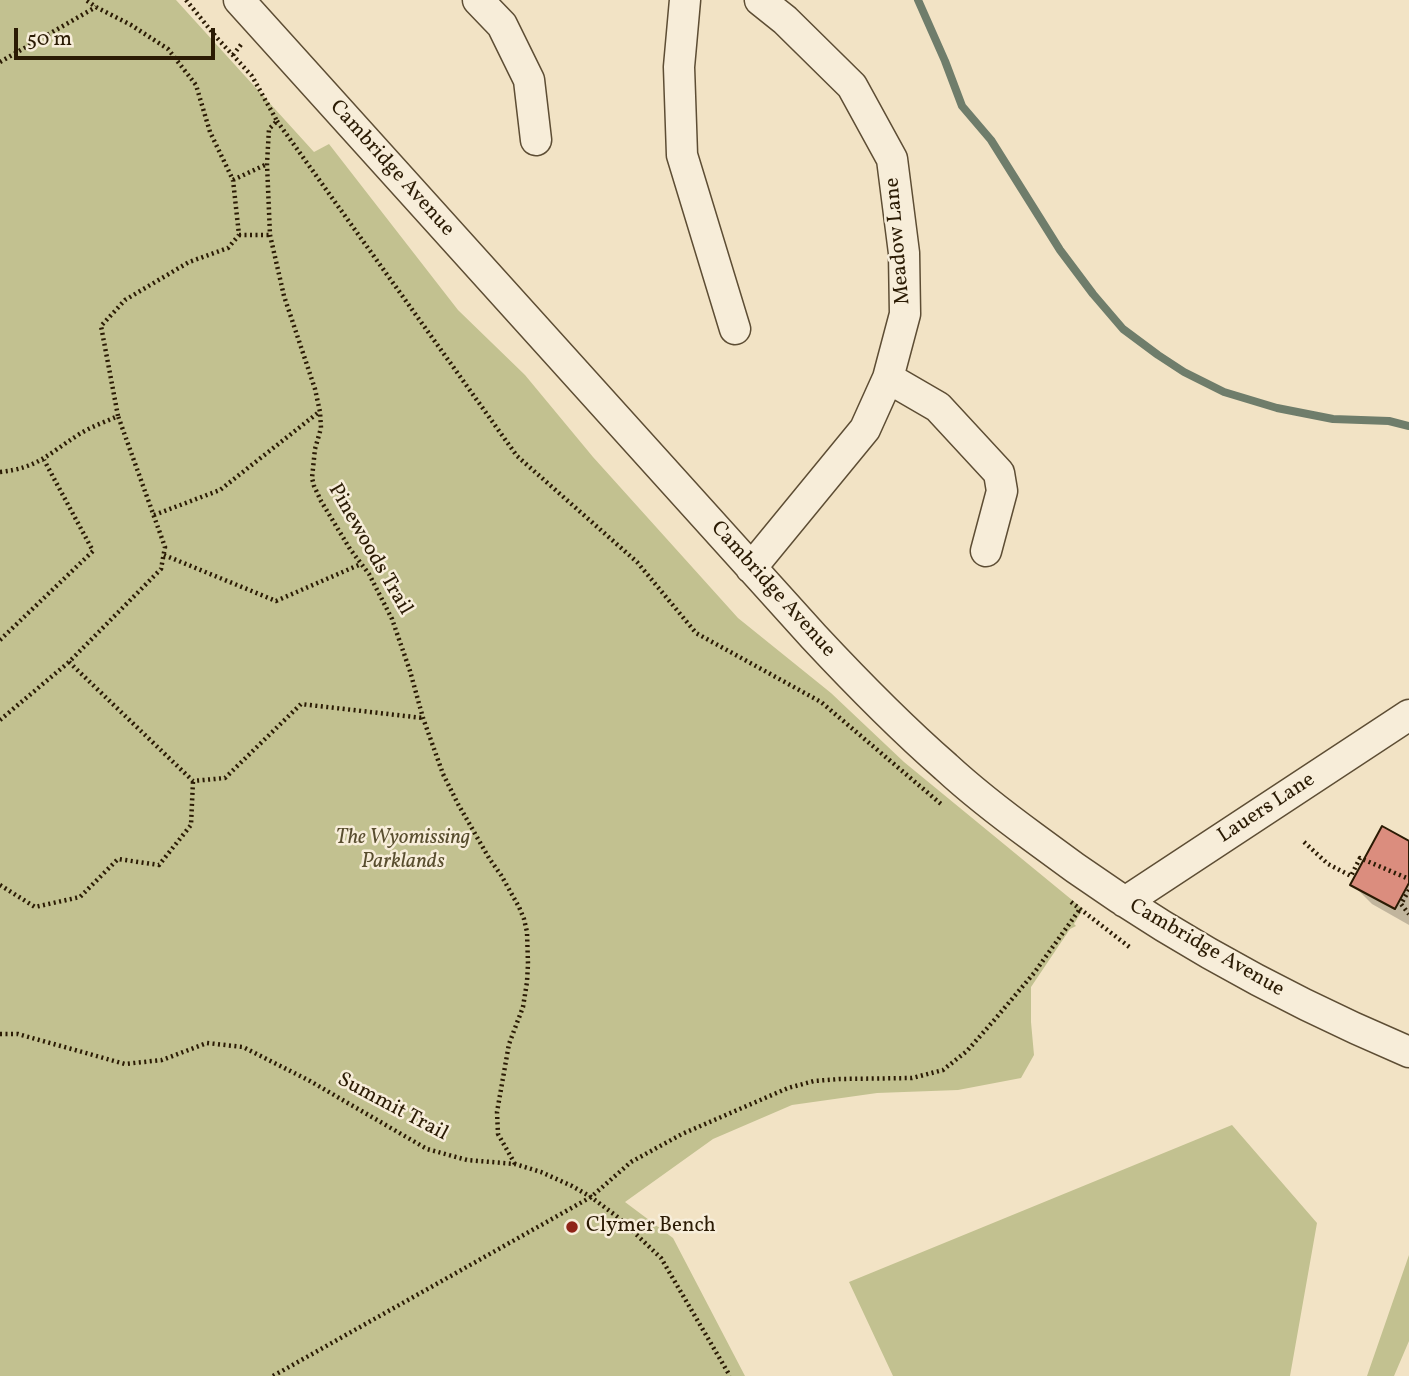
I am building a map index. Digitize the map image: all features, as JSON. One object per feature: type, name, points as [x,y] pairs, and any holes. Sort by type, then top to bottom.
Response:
[{"type":"street","name":"Cambridge Avenue","points":[[239,0],[814,637],[876,703],[946,768],[990,805],[1078,871],[1125,902],[1239,971],[1343,1024],[1409,1052]]},
{"type":"street","points":[[478,0],[502,25],[528,80],[536,140]]},
{"type":"street","points":[[685,0],[679,67],[682,155],[735,329]]},
{"type":"street","name":"Meadow Lane","points":[[751,568],[865,429],[888,378],[905,314],[904,253],[892,159],[852,86],[785,20],[760,0]]},
{"type":"street","points":[[888,378],[938,407],[999,473],[1002,491],[986,551]]},
{"type":"street","name":"Lauers Lane","points":[[1125,902],[1409,715]]},
{"type":"path","points":[[0,720],[69,662],[162,569],[165,547],[118,416],[101,326],[125,300],[189,262],[228,248],[239,235],[233,180],[210,132],[196,85],[168,49],[86,0]]},
{"type":"path","points":[[186,0],[252,76],[277,121],[517,456],[637,562],[696,633],[821,702],[947,808]]},
{"type":"path","points":[[0,62],[96,7]]},
{"type":"path","name":"Pinewoods Trail","points":[[277,121],[269,129],[267,164],[270,235],[284,296],[320,412],[321,428],[315,449],[312,478],[321,501],[369,574],[392,619],[443,774],[519,907],[527,932],[528,964],[523,1007],[509,1044],[497,1112],[498,1134],[515,1164]]},
{"type":"path","points":[[233,180],[267,164]]},
{"type":"path","points":[[239,235],[270,235]]},
{"type":"path","points":[[154,515],[220,490],[320,412]]},
{"type":"path","points":[[0,472],[17,470],[44,460],[80,434],[118,416]]},
{"type":"path","points":[[0,640],[93,551],[44,460]]},
{"type":"path","points":[[164,555],[276,601],[361,564]]},
{"type":"path","points":[[69,662],[193,781],[225,779],[301,704],[423,718]]},
{"type":"path","points":[[0,885],[34,907],[79,897],[117,859],[159,865],[191,825],[193,781]]},
{"type":"path","points":[[1304,842],[1328,864],[1351,876],[1360,858],[1409,879]]},
{"type":"path","points":[[1409,890],[1401,904],[1409,914]]},
{"type":"path","points":[[1069,901],[1132,949]]},
{"type":"path","points":[[273,1376],[590,1196],[631,1162],[682,1135],[788,1088],[814,1081],[912,1078],[943,1070],[967,1051],[996,1018],[1034,973],[1080,909]]},
{"type":"path","name":"Summit Trail","points":[[0,1034],[18,1034],[125,1064],[162,1060],[207,1043],[243,1046],[310,1081],[426,1149],[467,1160],[515,1164],[541,1171],[590,1196],[619,1218],[661,1258],[730,1376]]},
{"type":"green space","name":"The Wyomissing Parklands","points":[[0,0],[176,0],[314,152],[329,144],[458,310],[525,375],[593,457],[738,618],[831,693],[904,762],[1083,909],[1074,924],[1076,926],[1070,929],[1031,987],[1034,1055],[1021,1078],[958,1090],[877,1093],[792,1105],[713,1139],[625,1202],[673,1238],[745,1376],[0,1376]]},
{"type":"green space","points":[[1232,1125],[1317,1223],[1290,1376],[893,1376],[849,1282]]},
{"type":"green space","points":[[1409,1255],[1409,1341],[1394,1376],[1367,1376]]},
{"type":"building","points":[[1382,826],[1409,841],[1409,883],[1395,909],[1350,885]]},
{"type":"waterway","points":[[918,0],[962,106],[991,140],[1060,250],[1123,329],[1184,372],[1224,392],[1277,408],[1333,419],[1389,421],[1409,426]]},
{"type":"place","name":"Clymer Bench","points":[[572,1227]]}]
